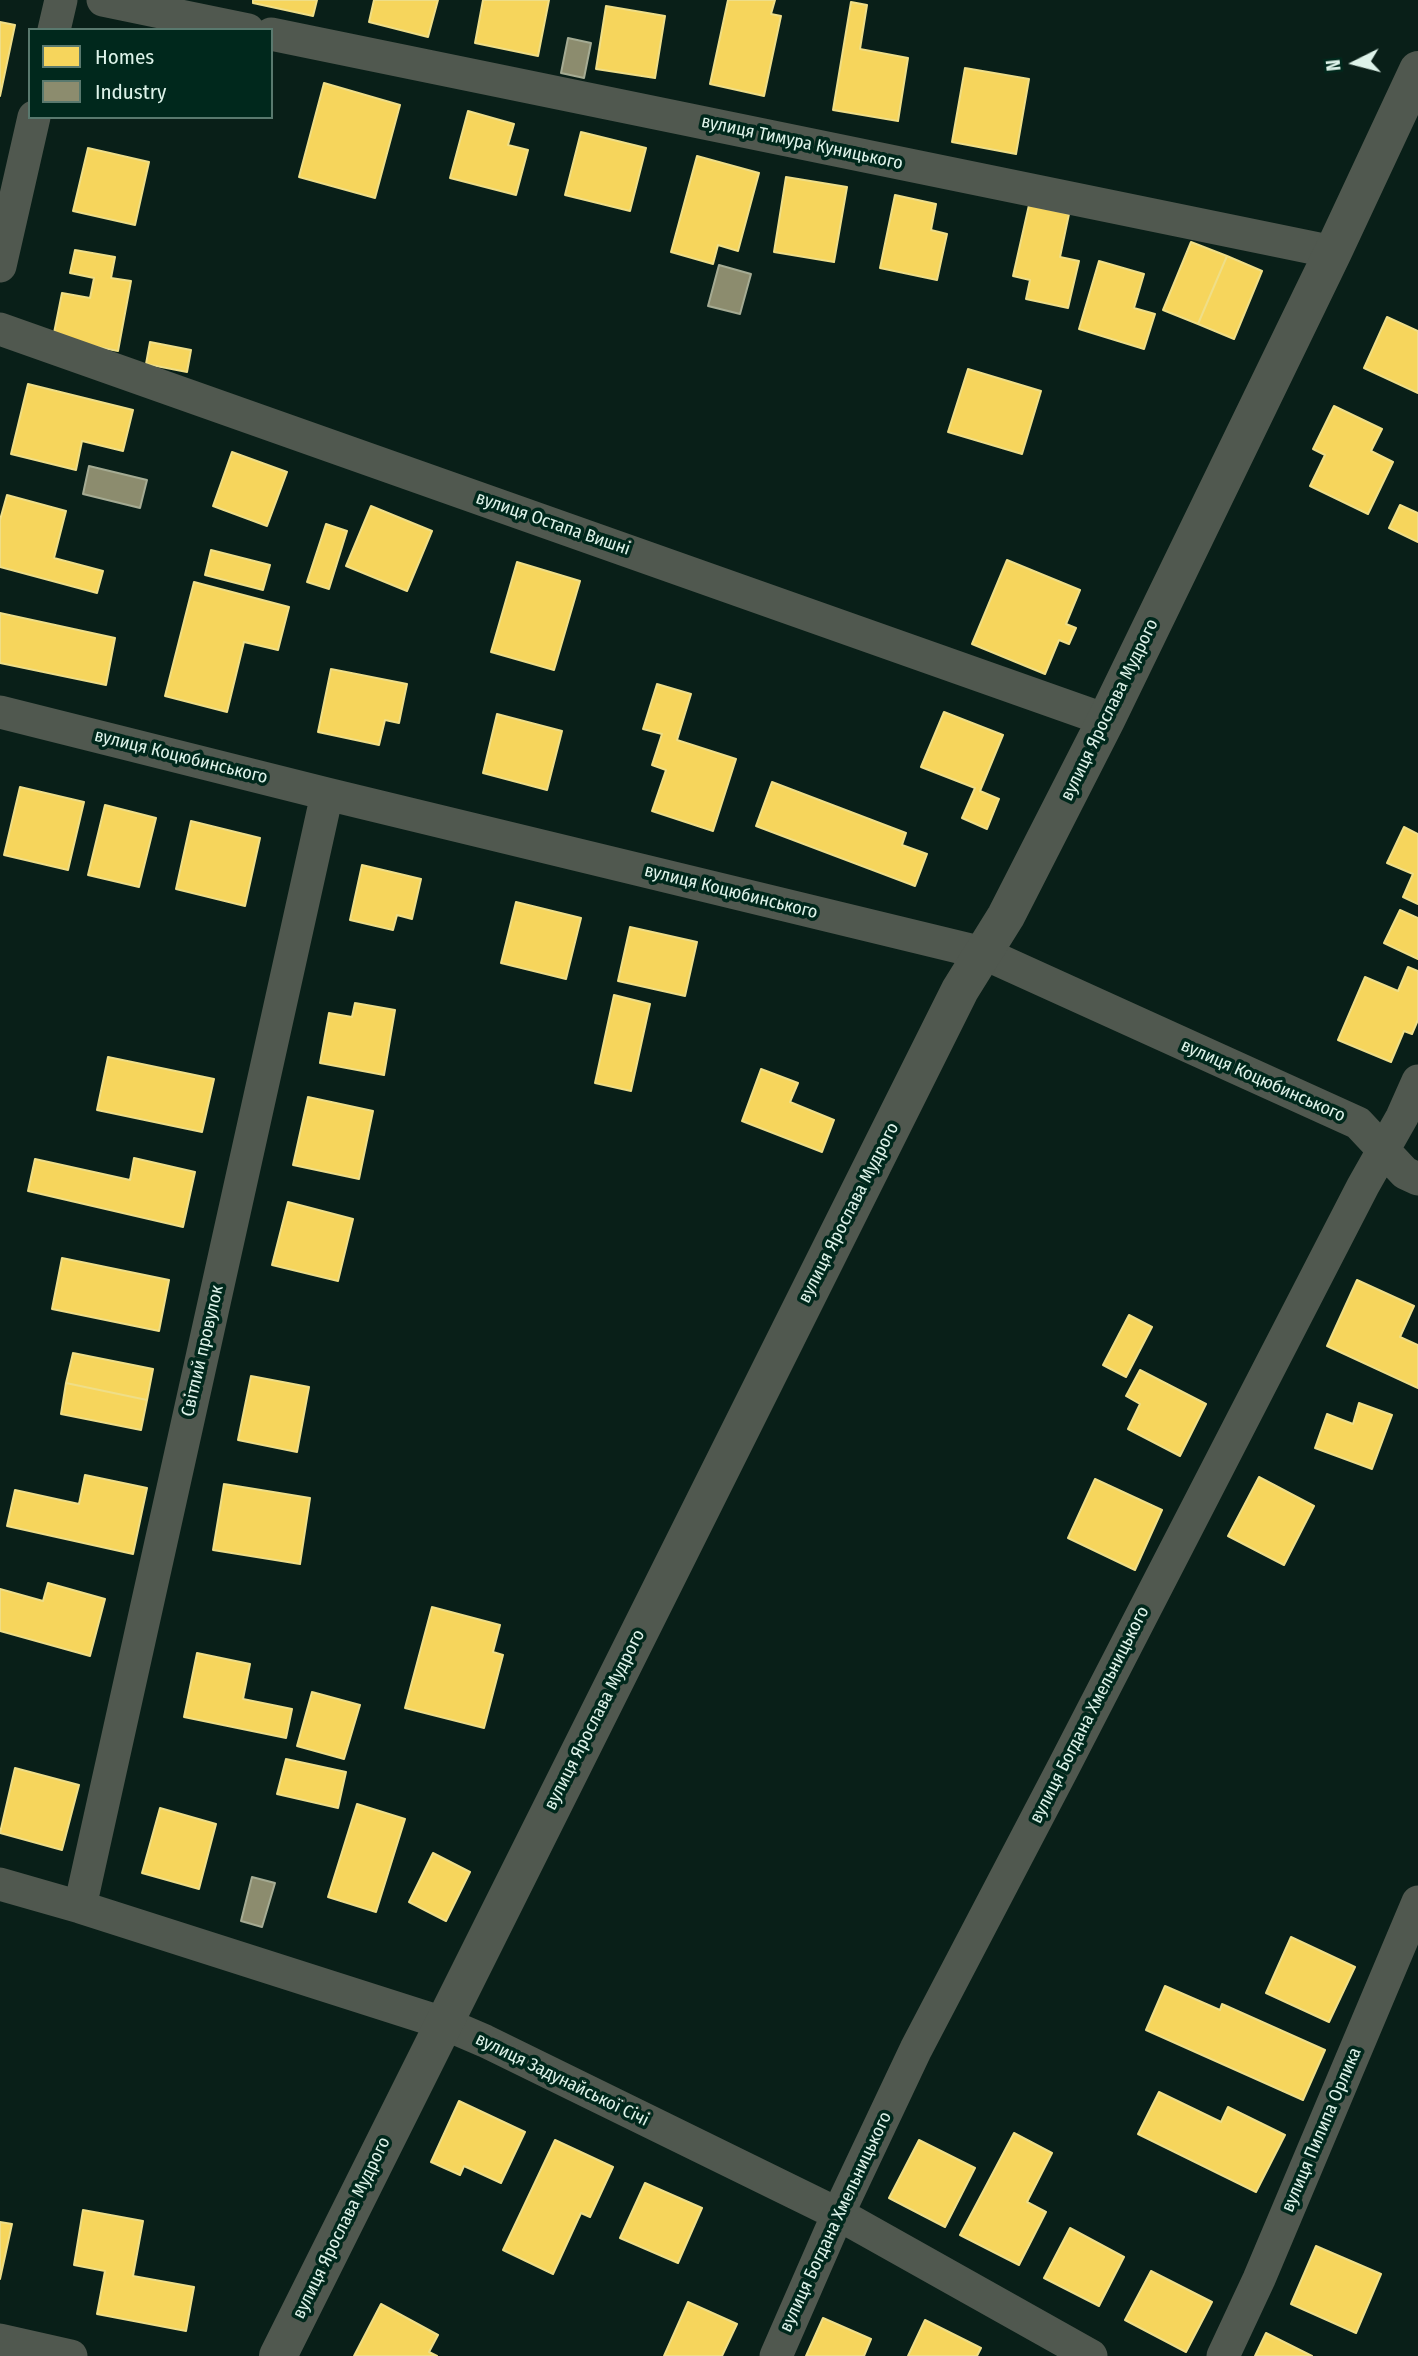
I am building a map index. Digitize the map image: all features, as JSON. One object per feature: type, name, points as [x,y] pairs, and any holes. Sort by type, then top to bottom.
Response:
[{"type":"street","points":[[54,28],[61,0]]},
{"type":"street","points":[[103,0],[238,28]]},
{"type":"street","name":"вулиця Тимура Куницького","points":[[273,34],[1333,252]]},
{"type":"street","name":"вулиця Ярослава Мудрого","points":[[278,2356],[948,1015],[1006,916],[1106,720],[1333,252],[1418,70]]},
{"type":"street","points":[[0,266],[34,119]]},
{"type":"street","name":"вулиця Остапа Вишні","points":[[0,329],[1106,720]]},
{"type":"street","name":"вулиця Коцюбинського","points":[[0,712],[983,953],[1357,1123],[1405,1172],[1418,1179]]},
{"type":"street","name":"Світлий провулок","points":[[80,1907],[327,794]]},
{"type":"street","name":"вулиця Богдана Хмельницького","points":[[775,2356],[916,2049],[1363,1185],[1402,1117],[1418,1081]]},
{"type":"street","name":"вулиця Задунайської Січі","points":[[0,1884],[80,1907],[443,2024],[485,2041],[838,2214],[1091,2356]]},
{"type":"street","name":"вулиця Пилипа Орлика","points":[[1223,2356],[1265,2266],[1418,1902]]},
{"type":"street","points":[[0,2340],[71,2356]]},
{"type":"building: Homes","points":[[253,0],[317,0],[313,16],[253,3]]},
{"type":"building: Homes","points":[[374,0],[438,0],[428,37],[369,22]]},
{"type":"building: Homes","points":[[483,0],[549,0],[538,56],[475,43]]},
{"type":"building: Homes","points":[[728,0],[775,0],[771,14],[781,16],[764,96],[710,84]]},
{"type":"building: Homes","points":[[851,2],[867,5],[860,49],[908,58],[898,121],[833,110]]},
{"type":"building: Homes","points":[[606,6],[665,16],[655,78],[596,69]]},
{"type":"building: Homes","points":[[0,22],[15,25],[0,96]]},
{"type":"building: Homes","points":[[965,68],[1029,79],[1016,154],[952,142]]},
{"type":"building: Homes","points":[[324,83],[400,105],[375,198],[299,177]]},
{"type":"building: Homes","points":[[468,111],[514,124],[508,145],[528,150],[516,195],[450,178]]},
{"type":"building: Homes","points":[[581,132],[646,148],[630,211],[565,195]]},
{"type":"building: Homes","points":[[88,148],[149,162],[135,225],[73,211]]},
{"type":"building: Homes","points":[[697,156],[759,173],[738,251],[718,245],[713,264],[671,252]]},
{"type":"building: Homes","points":[[786,177],[847,187],[834,262],[774,252]]},
{"type":"building: Homes","points":[[895,195],[936,204],[931,230],[947,234],[937,280],[880,268]]},
{"type":"building: Homes","points":[[1029,205],[1069,214],[1060,257],[1079,261],[1068,308],[1026,299],[1030,280],[1013,276]]},
{"type":"building: Homes","points":[[1191,242],[1227,256],[1198,324],[1163,310]]},
{"type":"building: Homes","points":[[75,250],[115,257],[111,278],[131,281],[118,351],[53,338],[62,293],[90,298],[94,278],[70,273]]},
{"type":"building: Homes","points":[[1227,256],[1262,271],[1234,339],[1198,324]]},
{"type":"building: Homes","points":[[1099,261],[1144,274],[1134,308],[1155,314],[1144,349],[1079,329]]},
{"type":"building: Homes","points":[[1387,317],[1418,331],[1418,393],[1364,368]]},
{"type":"building: Homes","points":[[150,342],[191,350],[187,372],[146,364]]},
{"type":"building: Homes","points":[[968,369],[1041,391],[1022,454],[948,432]]},
{"type":"building: Homes","points":[[28,384],[133,410],[123,451],[82,441],[76,470],[11,454]]},
{"type":"building: Homes","points":[[1334,406],[1382,429],[1371,451],[1393,462],[1368,514],[1310,486],[1325,455],[1313,449]]},
{"type":"building: Homes","points":[[232,452],[287,472],[267,526],[213,506]]},
{"type":"building: Homes","points":[[7,495],[66,511],[54,558],[103,571],[97,593],[0,567],[0,520]]},
{"type":"building: Homes","points":[[1400,505],[1418,513],[1418,542],[1389,528]]},
{"type":"building: Homes","points":[[371,506],[432,531],[407,591],[346,566]]},
{"type":"building: Homes","points":[[326,524],[347,531],[329,589],[307,582]]},
{"type":"building: Homes","points":[[211,550],[270,565],[263,590],[205,575]]},
{"type":"building: Homes","points":[[1007,560],[1080,590],[1066,624],[1076,628],[1069,644],[1059,640],[1045,674],[972,644]]},
{"type":"building: Homes","points":[[517,562],[580,581],[554,670],[491,652]]},
{"type":"building: Homes","points":[[194,582],[289,607],[278,650],[244,642],[227,712],[165,696]]},
{"type":"building: Homes","points":[[0,613],[115,638],[106,685],[0,663]]},
{"type":"building: Homes","points":[[331,669],[407,684],[399,723],[385,720],[379,745],[318,732]]},
{"type":"building: Homes","points":[[657,684],[691,694],[677,740],[736,759],[713,831],[652,811],[666,770],[652,765],[662,734],[643,729]]},
{"type":"building: Homes","points":[[944,712],[1003,735],[980,791],[999,799],[987,829],[962,818],[975,788],[921,767]]},
{"type":"building: Homes","points":[[497,714],[562,731],[547,790],[483,773]]},
{"type":"building: Homes","points":[[772,782],[906,833],[902,845],[927,854],[915,886],[756,826]]},
{"type":"building: Homes","points":[[20,787],[84,802],[68,870],[4,855]]},
{"type":"building: Homes","points":[[105,805],[156,818],[139,887],[88,875]]},
{"type":"building: Homes","points":[[191,821],[260,838],[245,906],[176,889]]},
{"type":"building: Homes","points":[[1404,827],[1418,834],[1418,904],[1403,897],[1413,874],[1387,863]]},
{"type":"building: Homes","points":[[362,865],[421,879],[412,919],[397,915],[393,930],[350,920]]},
{"type":"building: Homes","points":[[516,902],[581,918],[566,979],[501,963]]},
{"type":"building: Homes","points":[[1400,910],[1418,918],[1418,959],[1384,943]]},
{"type":"building: Homes","points":[[630,927],[697,942],[685,996],[618,981]]},
{"type":"building: Homes","points":[[1408,967],[1418,971],[1418,1020],[1412,1034],[1404,1031],[1391,1062],[1338,1040],[1365,977],[1398,991]]},
{"type":"building: Homes","points":[[614,995],[650,1004],[631,1091],[595,1083]]},
{"type":"building: Homes","points":[[355,1003],[395,1010],[384,1075],[320,1063],[329,1013],[352,1017]]},
{"type":"building: Homes","points":[[108,1057],[214,1079],[202,1132],[97,1110]]},
{"type":"building: Homes","points":[[761,1069],[798,1083],[790,1102],[834,1120],[822,1152],[742,1121]]},
{"type":"building: Homes","points":[[308,1097],[373,1111],[359,1179],[293,1165]]},
{"type":"building: Homes","points":[[134,1158],[195,1172],[183,1227],[28,1191],[35,1159],[130,1180]]},
{"type":"building: Homes","points":[[288,1202],[353,1219],[338,1281],[272,1265]]},
{"type":"building: Homes","points":[[62,1258],[169,1280],[159,1331],[52,1309]]},
{"type":"building: Homes","points":[[1357,1280],[1414,1306],[1400,1337],[1418,1345],[1418,1388],[1327,1346]]},
{"type":"building: Homes","points":[[1129,1315],[1152,1327],[1126,1377],[1103,1365]]},
{"type":"building: Homes","points":[[73,1353],[153,1369],[147,1400],[66,1383]]},
{"type":"building: Homes","points":[[1140,1370],[1206,1404],[1180,1456],[1128,1429],[1140,1404],[1126,1396]]},
{"type":"building: Homes","points":[[251,1376],[309,1387],[297,1452],[238,1440]]},
{"type":"building: Homes","points":[[66,1383],[147,1400],[141,1430],[61,1414]]},
{"type":"building: Homes","points":[[1359,1403],[1392,1415],[1372,1469],[1315,1448],[1327,1414],[1353,1424]]},
{"type":"building: Homes","points":[[85,1475],[147,1488],[133,1554],[7,1526],[15,1490],[79,1504]]},
{"type":"building: Homes","points":[[1259,1477],[1314,1506],[1284,1565],[1228,1536]]},
{"type":"building: Homes","points":[[1095,1479],[1162,1510],[1135,1570],[1068,1538]]},
{"type":"building: Homes","points":[[224,1484],[310,1498],[300,1564],[213,1550]]},
{"type":"building: Homes","points":[[48,1583],[105,1599],[90,1656],[0,1631],[0,1589],[43,1601]]},
{"type":"building: Homes","points":[[432,1607],[500,1625],[493,1652],[503,1655],[484,1728],[405,1708]]},
{"type":"building: Homes","points":[[197,1653],[250,1664],[243,1699],[292,1709],[286,1738],[184,1717]]},
{"type":"building: Homes","points":[[312,1692],[360,1705],[344,1759],[297,1746]]},
{"type":"building: Homes","points":[[286,1759],[346,1772],[338,1808],[277,1794]]},
{"type":"building: Homes","points":[[15,1768],[79,1785],[62,1850],[0,1833]]},
{"type":"building: Homes","points":[[357,1804],[405,1819],[376,1912],[328,1897]]},
{"type":"building: Homes","points":[[160,1808],[216,1824],[199,1889],[142,1873]]},
{"type":"building: Homes","points":[[433,1853],[470,1872],[446,1921],[409,1902]]},
{"type":"building: Homes","points":[[1291,1937],[1355,1967],[1329,2022],[1266,1993]]},
{"type":"building: Homes","points":[[1165,1986],[1220,2010],[1222,2004],[1325,2050],[1303,2100],[1146,2030]]},
{"type":"building: Homes","points":[[1159,2092],[1221,2122],[1228,2107],[1285,2135],[1256,2192],[1138,2134]]},
{"type":"building: Homes","points":[[459,2101],[525,2132],[501,2183],[464,2166],[460,2175],[431,2162]]},
{"type":"building: Homes","points":[[1014,2133],[1052,2153],[1027,2202],[1046,2212],[1019,2265],[960,2235]]},
{"type":"building: Homes","points":[[555,2140],[613,2167],[590,2217],[581,2213],[553,2274],[503,2250]]},
{"type":"building: Homes","points":[[919,2140],[975,2168],[945,2227],[889,2198]]},
{"type":"building: Homes","points":[[645,2183],[702,2208],[678,2263],[620,2238]]},
{"type":"building: Homes","points":[[83,2210],[143,2221],[133,2276],[194,2287],[186,2331],[97,2314],[105,2271],[74,2265]]},
{"type":"building: Homes","points":[[0,2222],[12,2224],[0,2279]]},
{"type":"building: Homes","points":[[1070,2228],[1124,2257],[1099,2306],[1044,2278]]},
{"type":"building: Homes","points":[[1316,2246],[1381,2274],[1356,2333],[1291,2304]]},
{"type":"building: Homes","points":[[1151,2271],[1212,2302],[1186,2352],[1125,2320]]},
{"type":"building: Homes","points":[[688,2302],[737,2324],[722,2356],[664,2356]]},
{"type":"building: Homes","points":[[381,2304],[438,2335],[429,2352],[437,2356],[354,2356]]},
{"type":"building: Homes","points":[[823,2318],[871,2339],[864,2356],[806,2356]]},
{"type":"building: Homes","points":[[925,2320],[981,2348],[977,2356],[908,2356]]},
{"type":"building: Homes","points":[[1266,2333],[1312,2356],[1255,2356]]},
{"type":"building: Industry","points":[[568,38],[591,43],[584,78],[561,73]]},
{"type":"building: Industry","points":[[719,265],[751,274],[740,314],[708,306]]},
{"type":"building: Industry","points":[[89,466],[147,480],[140,508],[83,494]]},
{"type":"building: Industry","points":[[252,1877],[275,1883],[262,1927],[241,1921]]}]
